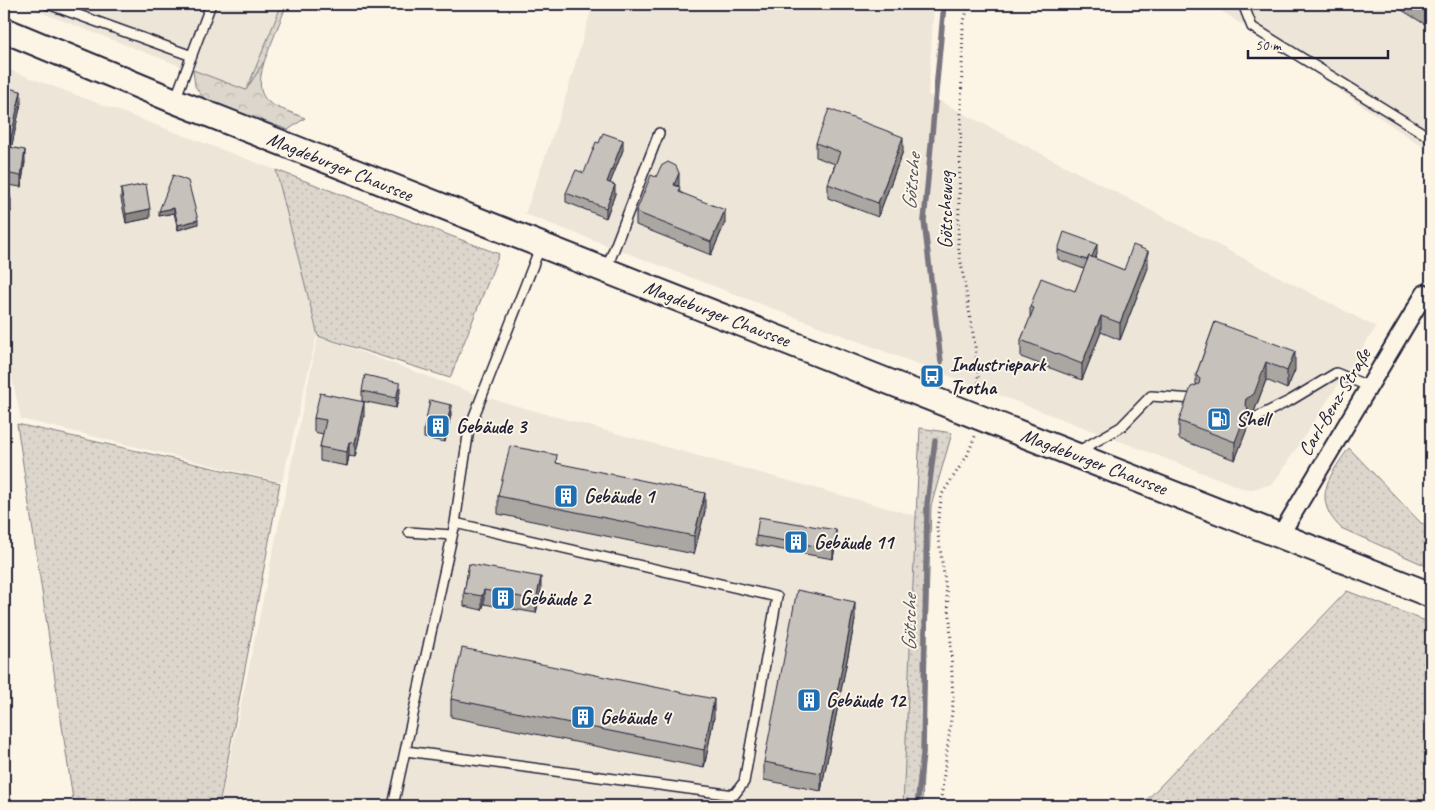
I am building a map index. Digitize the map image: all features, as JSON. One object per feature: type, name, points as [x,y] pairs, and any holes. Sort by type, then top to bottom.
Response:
[{"type":"main road","name":"Magdeburger Chaussee","points":[[4,30],[175,101],[606,270],[979,425],[1074,453],[1431,594]]},
{"type":"street","name":"Carl-Benz-Straße","points":[[1281,534],[1368,386],[1429,288]]},
{"type":"lane","points":[[48,4],[192,56]]},
{"type":"lane","points":[[175,101],[211,4]]},
{"type":"lane","points":[[1243,4],[1252,27],[1431,138]]},
{"type":"lane","points":[[606,270],[659,134]]},
{"type":"lane","points":[[393,806],[455,523],[469,429],[541,245]]},
{"type":"lane","points":[[1250,420],[1291,400],[1336,372],[1368,386]]},
{"type":"lane","points":[[1074,453],[1121,427],[1151,396],[1194,399]]},
{"type":"lane","points":[[406,751],[734,795],[744,782],[777,597],[455,523]]},
{"type":"lane","points":[[409,532],[452,535]]},
{"type":"path","name":"Götscheweg","points":[[970,4],[963,24],[958,244],[975,345],[979,425]]},
{"type":"path","points":[[940,806],[953,704],[950,617],[937,527],[942,494],[967,456],[979,425]]},
{"type":"shaded area","points":[[19,4],[282,4],[246,91]]},
{"type":"shaded area","points":[[593,4],[934,4],[928,95],[1376,327],[1273,484],[1248,490],[525,214],[563,106]]},
{"type":"shaded area","points":[[1431,4],[1431,152],[1213,5]]},
{"type":"shaded area","points":[[4,68],[276,170],[317,334],[282,482],[21,419],[4,340]]},
{"type":"shaded area","points":[[318,336],[481,396],[916,516],[903,806],[220,806]]},
{"type":"green space","points":[[282,4],[287,4],[264,62],[246,91]]},
{"type":"green space","points":[[264,62],[261,87],[267,101],[305,118],[288,130],[204,99],[195,86],[193,70],[246,90]]},
{"type":"green space","points":[[276,170],[499,254],[450,378],[318,336]]},
{"type":"green space","points":[[17,424],[280,483],[219,806],[74,806]]},
{"type":"green space","points":[[920,428],[952,433],[931,506],[922,806],[903,806]]},
{"type":"green space","points":[[1349,448],[1421,523],[1431,527],[1431,568],[1341,528],[1332,517],[1327,507],[1326,488],[1335,468]]},
{"type":"green space","points":[[1347,591],[1431,623],[1431,806],[1141,806]]},
{"type":"building","points":[[1418,4],[1431,4],[1431,12]]},
{"type":"building","points":[[4,87],[21,91],[9,147],[25,150],[21,176],[5,173],[11,200],[4,202]]},
{"type":"building","points":[[829,109],[903,137],[878,203],[828,184],[840,152],[816,143]]},
{"type":"building","points":[[603,133],[623,140],[607,182],[615,185],[606,208],[566,193],[576,170],[584,173],[596,142],[599,143]]},
{"type":"building","points":[[668,162],[676,166],[679,173],[674,185],[680,187],[679,192],[725,210],[711,242],[636,212],[651,175],[656,177],[661,166]]},
{"type":"building","points":[[173,175],[188,181],[198,220],[178,225],[174,208],[159,211]]},
{"type":"building","points":[[146,184],[150,209],[126,214],[121,189]]},
{"type":"building","points":[[1064,232],[1097,244],[1092,257],[1089,256],[1087,260],[1058,250]]},
{"type":"building","points":[[1133,245],[1148,251],[1120,323],[1101,316],[1082,364],[1021,340],[1034,308],[1030,307],[1041,278],[1075,291],[1089,256],[1124,270]]},
{"type":"building","name":"Shell","points":[[1215,322],[1295,351],[1287,371],[1266,362],[1254,394],[1246,399],[1245,404],[1248,408],[1235,442],[1179,421],[1191,387],[1199,384],[1200,379],[1196,375]]},
{"type":"building","points":[[365,375],[400,383],[396,398],[362,391]]},
{"type":"building","points":[[320,393],[364,402],[355,443],[349,442],[347,452],[320,447],[326,420],[314,418]]},
{"type":"building","name":"Gebäude 3","points":[[430,400],[451,405],[445,433],[424,429]]},
{"type":"building","name":"Gebäude 1","points":[[510,446],[557,455],[556,463],[705,493],[694,536],[498,496]]},
{"type":"building","points":[[759,517],[836,530],[833,549],[756,536]]},
{"type":"building","points":[[469,564],[541,577],[536,600],[484,590],[482,596],[464,593]]},
{"type":"building","name":"Gebäude 12","points":[[797,590],[855,602],[821,773],[764,762]]},
{"type":"building","name":"Gebäude 4","points":[[462,648],[714,699],[704,750],[451,699]]},
{"type":"waterway","name":"Götsche","points":[[941,362],[924,221],[944,4]]},
{"type":"waterway","name":"Götsche","points":[[917,806],[923,754],[927,504],[935,441]]},
{"type":"place","name":"Industriepark Trotha","points":[[932,376]]},
{"type":"place","name":"Shell","points":[[1219,419]]},
{"type":"place","name":"Gebäude 3","points":[[438,426]]},
{"type":"place","name":"Gebäude 1","points":[[566,496]]},
{"type":"place","name":"Gebäude 11","points":[[796,542]]},
{"type":"place","name":"Gebäude 2","points":[[503,598]]},
{"type":"place","name":"Gebäude 12","points":[[809,700]]},
{"type":"place","name":"Gebäude 4","points":[[583,717]]}]
